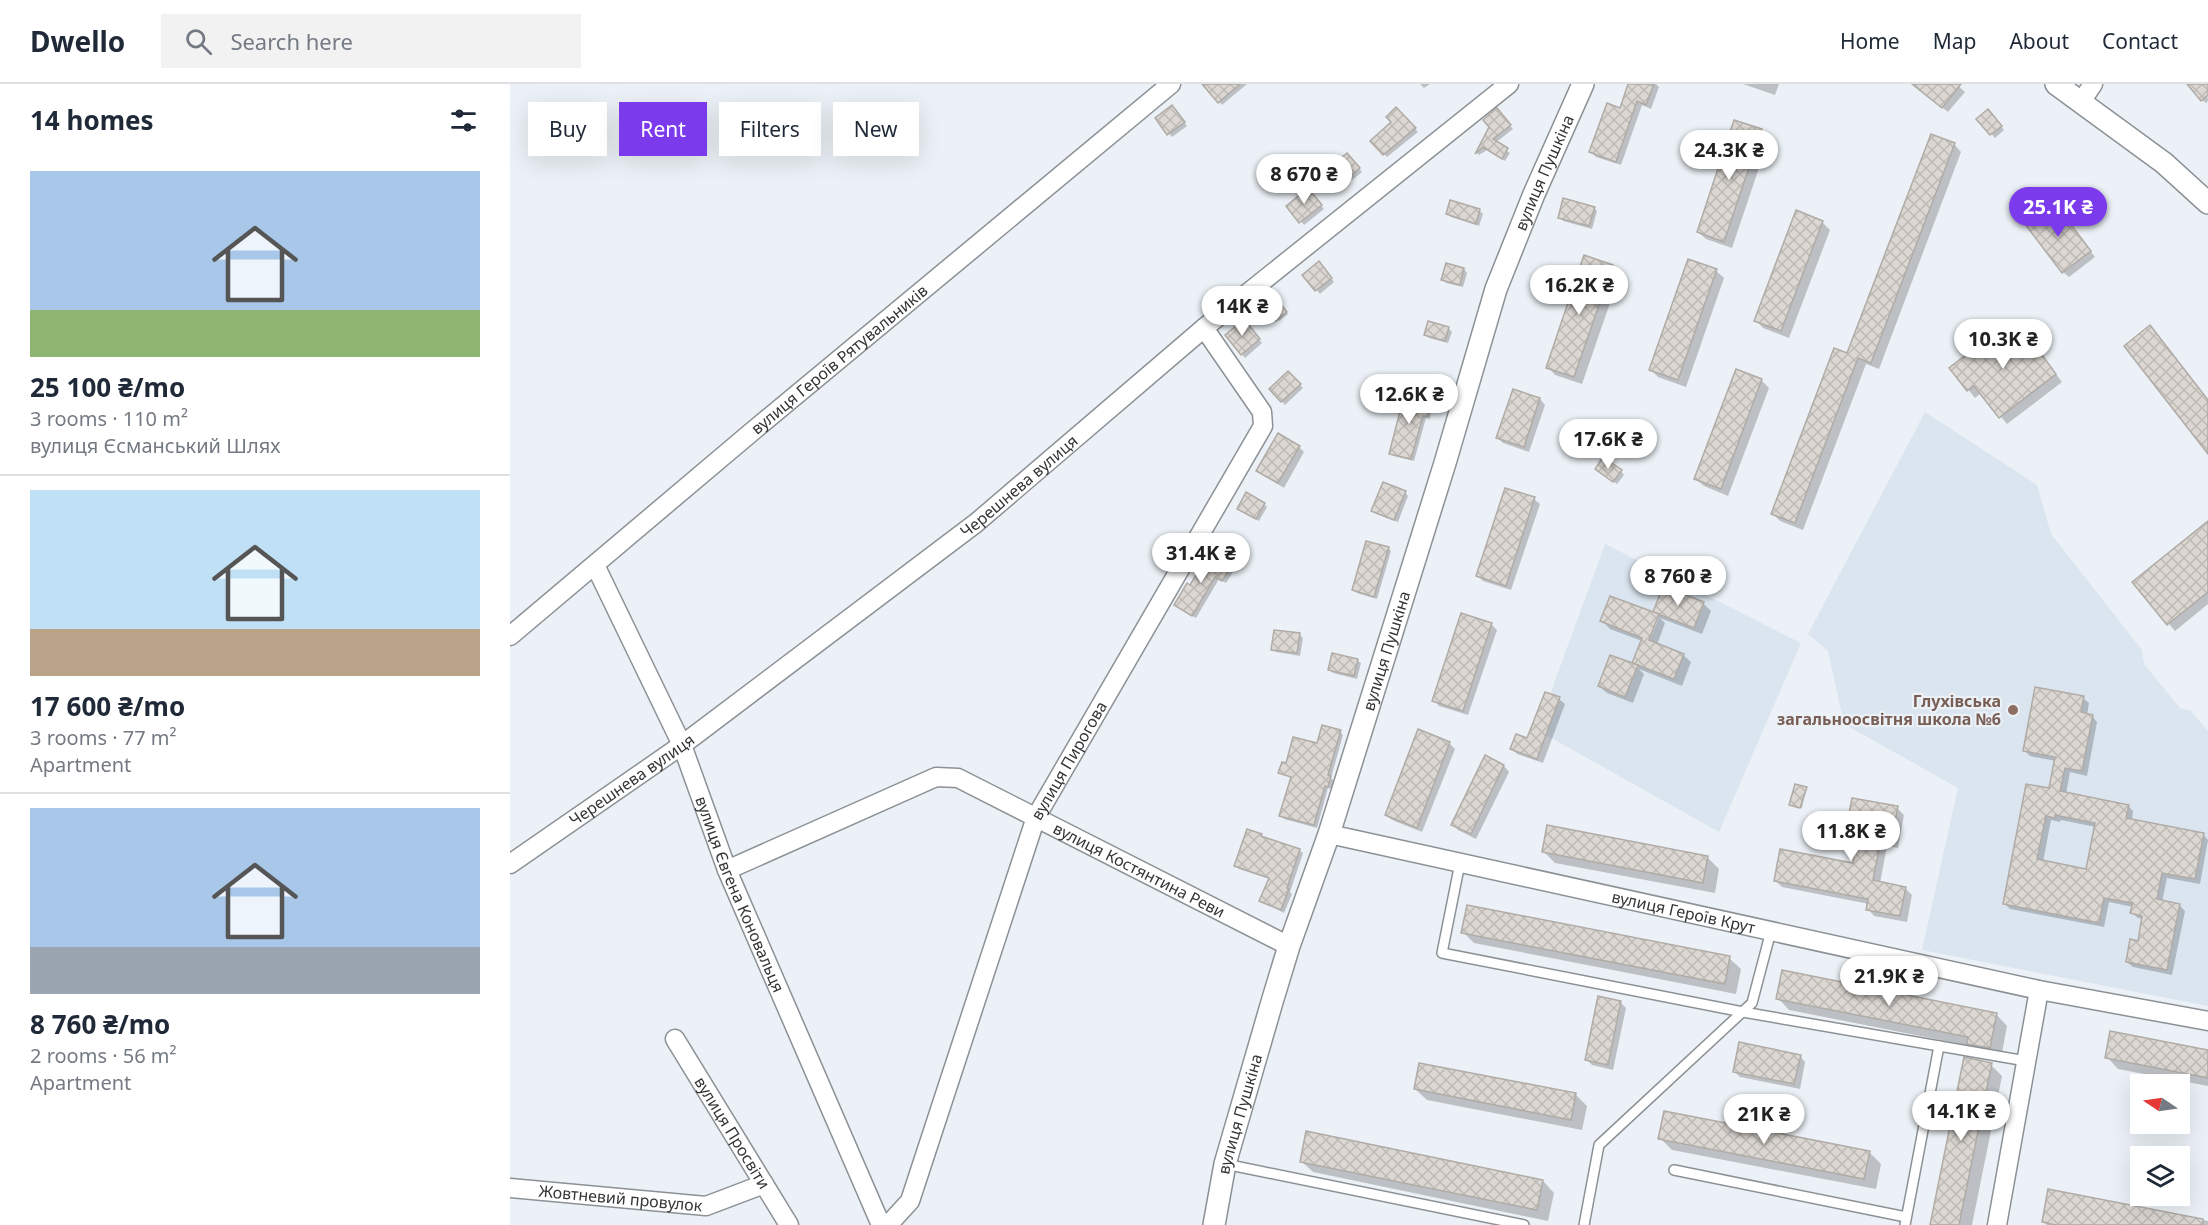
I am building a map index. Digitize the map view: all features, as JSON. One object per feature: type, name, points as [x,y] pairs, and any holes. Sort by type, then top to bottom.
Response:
[{"type":"street","name":"вулиця Героїв Рятувальників","points":[[510,636],[754,430],[1172,84]]},
{"type":"street","name":"Черешнева вулиця","points":[[510,864],[682,745],[976,523],[1204,328],[1509,84]]},
{"type":"street","name":"вулиця Пушкіна","points":[[1214,1225],[1225,1164],[1289,946],[1329,834],[1445,463],[1496,289],[1534,194],[1583,84]]},
{"type":"street","points":[[2056,84],[2164,163],[2208,203]]},
{"type":"street","points":[[2081,102],[2093,84]]},
{"type":"street","name":"вулиця Пирогова","points":[[888,1225],[910,1200],[1036,817],[1263,426],[1262,412],[1204,328]]},
{"type":"street","name":"вулиця Євгена Коновальця","points":[[595,565],[682,745],[727,870],[881,1225]]},
{"type":"street","name":"вулиця Костянтина Реви","points":[[727,870],[936,777],[958,778],[1289,946]]},
{"type":"street","name":"вулиця Героїв Крут","points":[[1329,834],[2039,990],[2208,1021]]},
{"type":"street","points":[[1997,1225],[2039,990]]},
{"type":"street","name":"вулиця Просвіти","points":[[675,1039],[789,1225]]},
{"type":"street","name":"Жовтневий провулок","points":[[510,1188],[706,1206],[764,1184]]},
{"type":"lane","points":[[1460,863],[1442,953],[1743,1012],[2026,1061]]},
{"type":"lane","points":[[1584,1225],[1599,1145],[1752,1003],[1771,932]]},
{"type":"lane","points":[[1674,1170],[1905,1221],[1940,1046]]},
{"type":"lane","points":[[1225,1164],[1524,1225]]},
{"type":"shaded area","name":"Глухівська загальноосвітня школа №6","points":[[1925,412],[2037,485],[2051,534],[2142,650],[2144,664],[2180,708],[2191,711],[2208,731],[2208,1006],[1922,950],[1958,788],[1844,724],[1828,651],[1808,634]]},
{"type":"shaded area","points":[[1605,544],[1801,643],[1719,832],[1537,730]]},
{"type":"building","points":[[1202,84],[1240,84],[1218,103]]},
{"type":"building","points":[[1628,84],[1654,84],[1646,105],[1637,101],[1616,162],[1589,152],[1607,103],[1620,108]]},
{"type":"building","points":[[1912,84],[1961,84],[1942,108]]},
{"type":"building","points":[[2187,84],[2208,84],[2208,95],[2201,101]]},
{"type":"building","points":[[1172,105],[1185,122],[1167,135],[1155,118]]},
{"type":"building","points":[[1396,107],[1416,128],[1383,155],[1370,141],[1391,122],[1386,117]]},
{"type":"building","points":[[1497,108],[1511,125],[1493,139],[1508,148],[1502,159],[1483,147],[1475,154],[1489,127],[1483,120]]},
{"type":"building","points":[[1988,109],[2002,126],[1990,135],[1976,119]]},
{"type":"building","points":[[1734,120],[1762,129],[1724,242],[1697,232]]},
{"type":"building","points":[[1931,134],[1955,143],[1871,363],[1858,358],[1795,523],[1771,514],[1834,348],[1847,353]]},
{"type":"building","points":[[1347,153],[1360,168],[1348,178],[1335,163]]},
{"type":"building","points":[[1308,188],[1322,205],[1299,223],[1286,206]]},
{"type":"building","points":[[1563,198],[1595,207],[1589,226],[1558,218]]},
{"type":"building","points":[[1450,200],[1480,209],[1476,224],[1446,214]]},
{"type":"building","points":[[2054,202],[2091,251],[2062,273],[2025,224]]},
{"type":"building","points":[[1796,210],[1823,221],[1781,331],[1754,321]]},
{"type":"building","points":[[1584,255],[1613,265],[1574,377],[1546,368]]},
{"type":"building","points":[[1688,259],[1717,269],[1678,380],[1649,370]]},
{"type":"building","points":[[1319,261],[1332,278],[1315,291],[1302,275]]},
{"type":"building","points":[[1446,263],[1464,268],[1460,285],[1441,280]]},
{"type":"building","points":[[1276,298],[1287,312],[1276,321],[1265,306]]},
{"type":"building","points":[[1244,319],[1260,339],[1241,355],[1225,335]]},
{"type":"building","points":[[1428,321],[1449,327],[1445,341],[1424,335]]},
{"type":"building","points":[[2008,322],[2031,352],[2037,348],[2056,374],[1999,418],[1974,386],[1967,391],[1949,368]]},
{"type":"building","points":[[2150,325],[2208,400],[2208,454],[2124,346]]},
{"type":"building","points":[[1736,369],[1762,379],[1721,489],[1694,479]]},
{"type":"building","points":[[1288,371],[1301,384],[1281,402],[1269,389]]},
{"type":"building","points":[[1513,389],[1540,398],[1524,447],[1496,438]]},
{"type":"building","points":[[1405,392],[1431,398],[1427,417],[1423,416],[1411,459],[1389,454]]},
{"type":"building","points":[[1278,433],[1300,446],[1278,483],[1256,471]]},
{"type":"building","points":[[1603,457],[1622,470],[1613,482],[1595,469]]},
{"type":"building","points":[[1383,482],[1406,491],[1394,520],[1371,511]]},
{"type":"building","points":[[1505,488],[1535,497],[1506,586],[1476,576]]},
{"type":"building","points":[[1246,492],[1265,503],[1256,519],[1237,509]]},
{"type":"building","points":[[2208,521],[2208,592],[2167,625],[2132,582]]},
{"type":"building","points":[[1366,541],[1389,547],[1374,597],[1352,590]]},
{"type":"building","points":[[1209,554],[1231,567],[1222,581],[1215,577],[1192,616],[1174,605],[1187,583],[1190,585]]},
{"type":"building","points":[[1663,586],[1704,602],[1694,628],[1653,612]]},
{"type":"building","points":[[1610,596],[1659,614],[1649,640],[1684,654],[1674,679],[1632,663],[1642,638],[1600,621]]},
{"type":"building","points":[[1461,613],[1492,623],[1463,711],[1432,701]]},
{"type":"building","points":[[1274,630],[1300,633],[1297,653],[1271,650]]},
{"type":"building","points":[[1332,653],[1358,659],[1354,676],[1328,670]]},
{"type":"building","points":[[1610,655],[1638,665],[1625,697],[1598,686]]},
{"type":"building","points":[[2035,687],[2084,696],[2081,712],[2093,715],[2082,771],[2065,768],[2060,791],[2129,805],[2126,818],[2204,833],[2195,879],[2162,873],[2157,899],[2180,904],[2167,970],[2126,962],[2130,939],[2138,941],[2142,916],[2130,913],[2133,903],[2104,898],[2099,923],[2003,904],[2026,784],[2049,788],[2055,757],[2023,751]],"holes":[[[2055,815],[2095,823],[2086,869],[2037,859],[2046,816],[2055,818]]]},
{"type":"building","points":[[1545,692],[1560,697],[1537,759],[1510,749],[1516,734],[1527,738]]},
{"type":"building","points":[[1322,725],[1341,730],[1328,775],[1331,776],[1328,787],[1325,786],[1314,825],[1279,816],[1291,777],[1278,773],[1282,762],[1286,763],[1293,737],[1317,743]]},
{"type":"building","points":[[1418,729],[1450,742],[1417,828],[1385,815]]},
{"type":"building","points":[[1485,755],[1504,765],[1471,834],[1451,825]]},
{"type":"building","points":[[1795,784],[1807,787],[1800,808],[1789,805]]},
{"type":"building","points":[[1852,798],[1898,806],[1891,842],[1881,840],[1873,880],[1906,887],[1900,916],[1866,910],[1868,899],[1774,881],[1780,849],[1853,863],[1858,835],[1845,833]]},
{"type":"building","points":[[1547,825],[1708,856],[1703,883],[1542,852]]},
{"type":"building","points":[[1247,829],[1300,849],[1281,910],[1259,901],[1269,878],[1234,866]]},
{"type":"building","points":[[1467,905],[1730,956],[1725,984],[1461,933]]},
{"type":"building","points":[[1782,970],[1997,1013],[1990,1048],[1967,1044],[1968,1037],[1776,999]]},
{"type":"building","points":[[1598,996],[1621,1001],[1608,1065],[1585,1060]]},
{"type":"building","points":[[2110,1031],[2208,1050],[2208,1078],[2190,1074],[2105,1058]]},
{"type":"building","points":[[1739,1042],[1801,1055],[1794,1084],[1733,1072]]},
{"type":"building","points":[[1964,1057],[1992,1063],[1959,1225],[1930,1225]]},
{"type":"building","points":[[1419,1063],[1576,1093],[1571,1120],[1414,1089]]},
{"type":"building","points":[[1664,1111],[1870,1151],[1864,1179],[1658,1139]]},
{"type":"building","points":[[1306,1131],[1543,1180],[1537,1210],[1300,1162]]},
{"type":"building","points":[[2048,1189],[2203,1219],[2203,1225],[2056,1225],[2042,1222]]},
{"type":"place","name":"Глухівська загальноосвітня школа №6","points":[[2013,710]]}]
